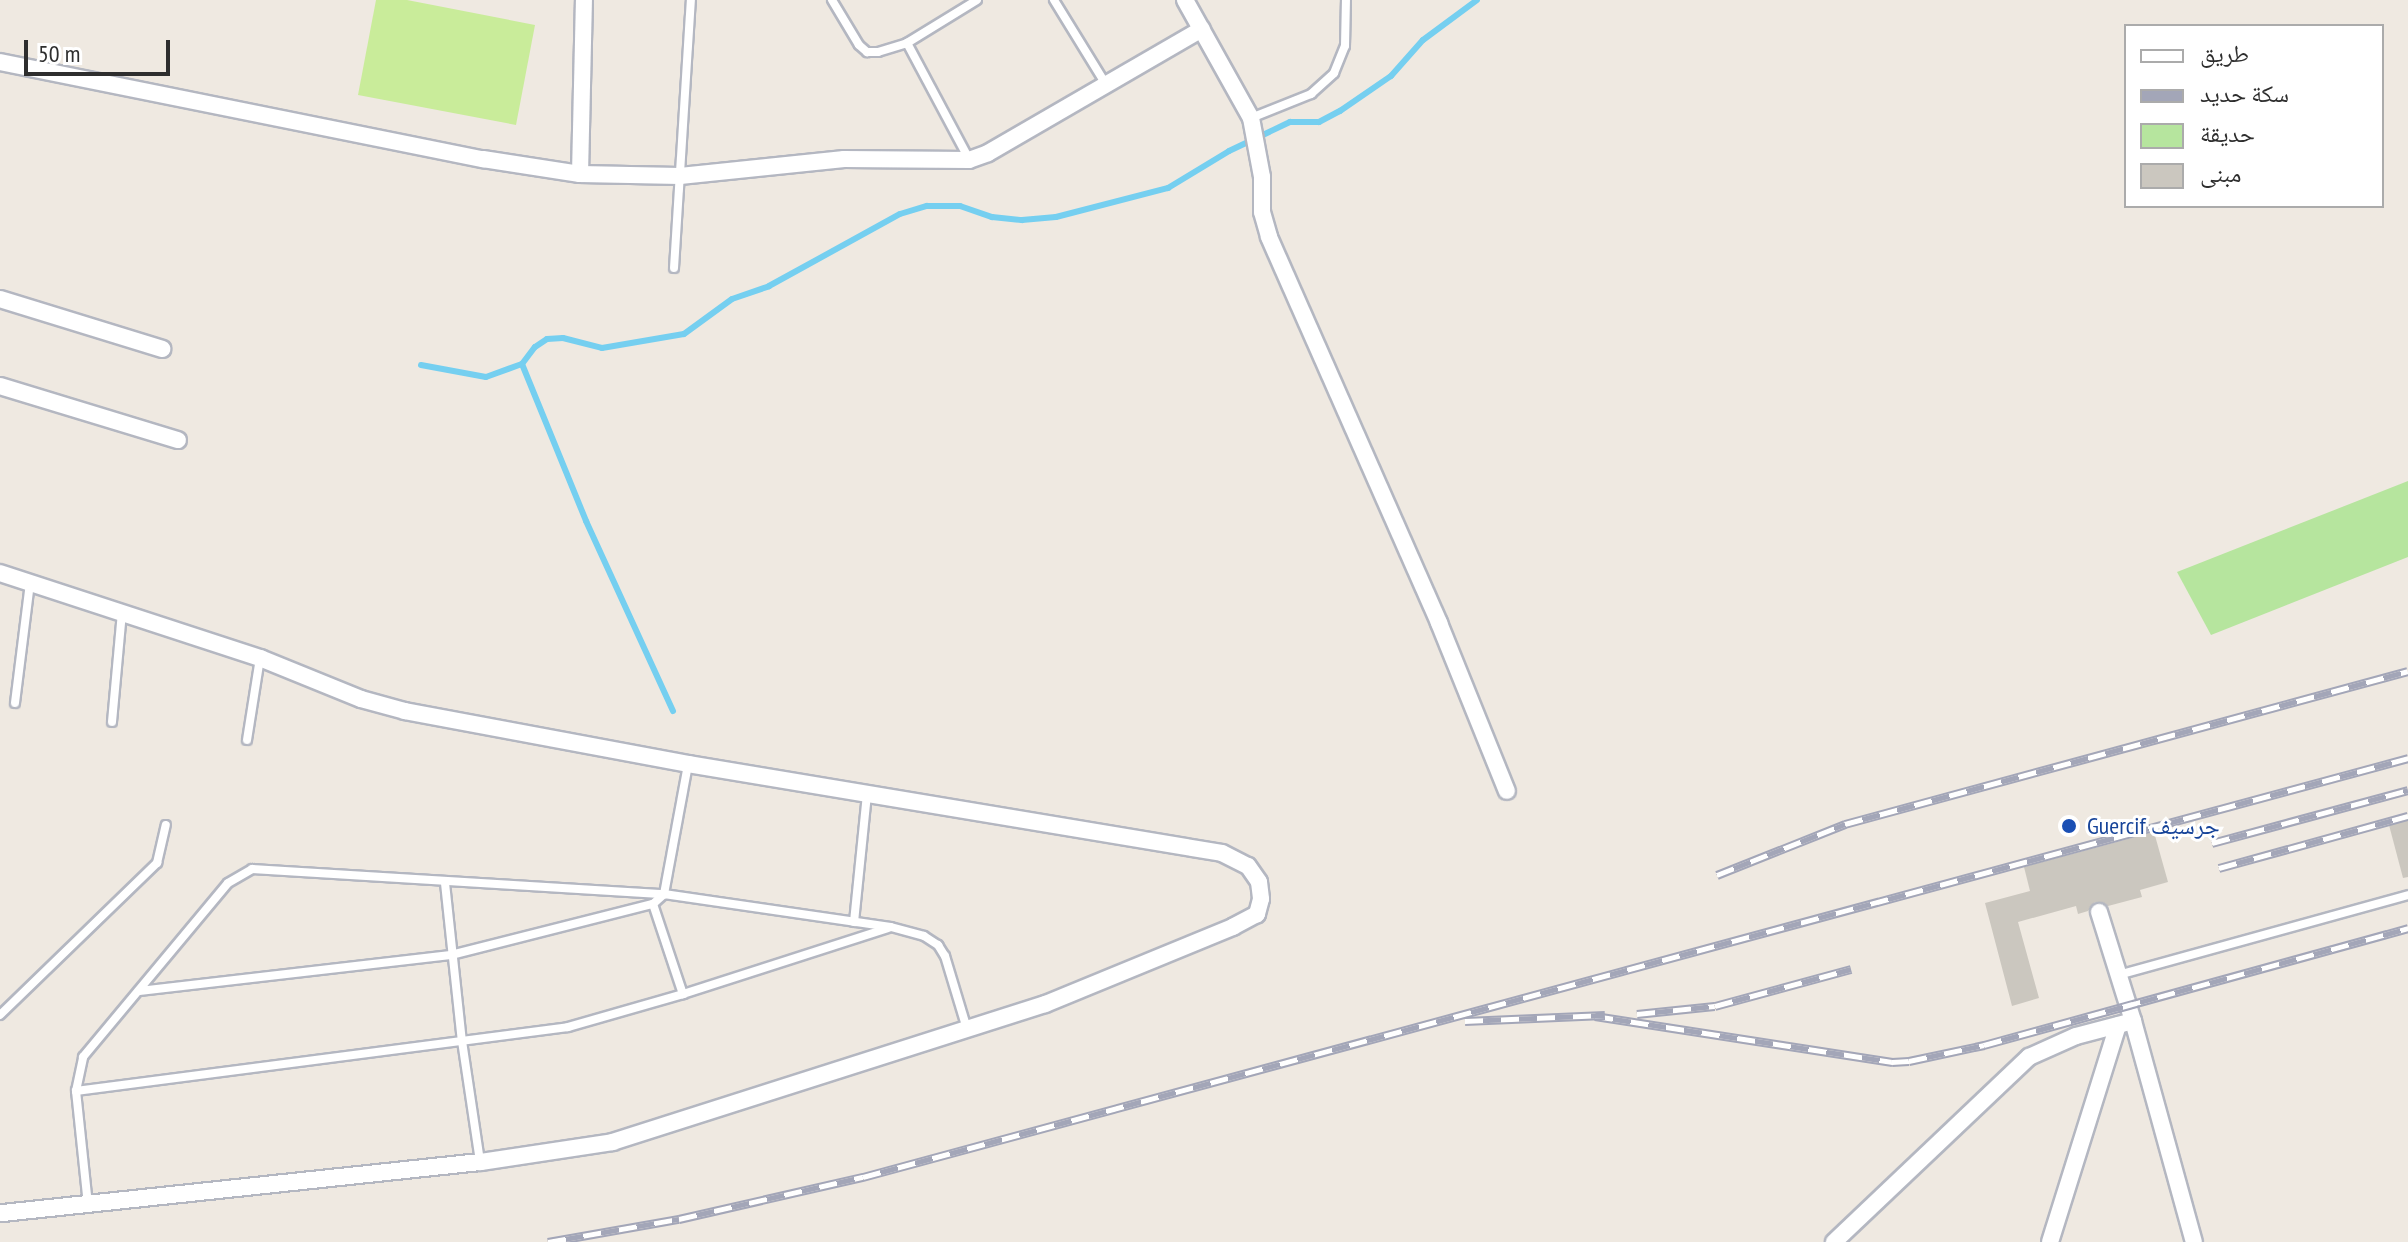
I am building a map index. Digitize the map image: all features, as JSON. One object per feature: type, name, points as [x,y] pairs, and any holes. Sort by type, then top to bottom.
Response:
[{"type":"street","points":[[580,174],[584,0]]},
{"type":"street","points":[[1185,0],[1251,118],[1260,165],[1262,212],[1269,237],[1439,623],[1507,791]]},
{"type":"street","points":[[0,62],[483,159],[580,174],[680,176],[844,159],[969,160],[988,153],[1202,29]]},
{"type":"street","points":[[0,299],[163,349]]},
{"type":"street","points":[[0,386],[178,440]]},
{"type":"street","points":[[0,573],[260,658],[361,699],[405,711],[688,764],[1222,853],[1248,866],[1259,882],[1261,899],[1257,914],[1233,927],[1045,1004],[613,1142],[480,1162],[0,1213]]},
{"type":"street","points":[[2099,912],[2118,975],[2126,1023],[2194,1242]]},
{"type":"street","points":[[1834,1242],[2029,1057],[2076,1036],[2126,1023]]},
{"type":"street","points":[[2050,1242],[2126,1023]]},
{"type":"lane","points":[[674,268],[691,0]]},
{"type":"lane","points":[[832,0],[859,45],[867,52],[878,52],[907,43],[977,0]]},
{"type":"lane","points":[[1054,0],[1105,83]]},
{"type":"lane","points":[[1251,118],[1311,94],[1334,73],[1345,46],[1346,0]]},
{"type":"lane","points":[[907,43],[969,160]]},
{"type":"lane","points":[[15,703],[30,583]]},
{"type":"lane","points":[[112,722],[122,612]]},
{"type":"lane","points":[[247,740],[260,658]]},
{"type":"lane","points":[[138,991],[451,955],[653,904],[664,894],[688,764]]},
{"type":"lane","points":[[854,922],[867,793]]},
{"type":"lane","points":[[0,1015],[157,863],[166,825]]},
{"type":"lane","points":[[88,1206],[76,1091],[83,1057],[228,883],[252,869],[664,894],[891,927],[924,936],[938,945],[945,956],[967,1029]]},
{"type":"lane","points":[[445,883],[451,955],[480,1162]]},
{"type":"lane","points":[[2118,975],[2408,895]]},
{"type":"lane","points":[[653,904],[683,994]]},
{"type":"lane","points":[[76,1091],[568,1027],[683,994],[891,927]]},
{"type":"green space","points":[[376,0],[407,0],[535,25],[516,125],[358,95]]},
{"type":"green space","points":[[2408,481],[2408,557],[2211,635],[2177,572]]},
{"type":"building","points":[[2408,820],[2408,877],[2403,878],[2389,825]]},
{"type":"building","name":"Guercif جرسيف","points":[[2154,832],[2168,882],[2140,890],[2142,897],[2108,906],[2095,902],[2088,911],[2078,914],[2076,906],[2018,922],[2039,998],[2012,1006],[1985,903],[2030,891],[2024,867]]},
{"type":"waterway","points":[[421,365],[486,377],[522,364],[535,347],[547,339],[563,338],[602,348],[684,334],[732,299],[769,286],[900,214],[927,206],[960,206],[992,217],[1022,220],[1056,217],[1168,188],[1229,151],[1290,122],[1319,122],[1340,111],[1391,76],[1423,40],[1477,0]]},
{"type":"waterway","points":[[522,364],[586,521],[673,711]]},
{"type":"railway","points":[[1717,875],[1845,824],[2408,671]]},
{"type":"railway","points":[[548,1242],[679,1219],[863,1177],[2408,758]]},
{"type":"railway","points":[[2212,843],[2408,790]]},
{"type":"railway","points":[[2219,868],[2408,816]]},
{"type":"railway","points":[[1595,1016],[1892,1062],[1909,1061],[1984,1045],[2408,928]]},
{"type":"railway","points":[[1637,1014],[1715,1006],[1851,969]]},
{"type":"railway","points":[[1465,1021],[1605,1015]]},
{"type":"place","name":"Guercif جرسيف","points":[[2069,826]]}]
